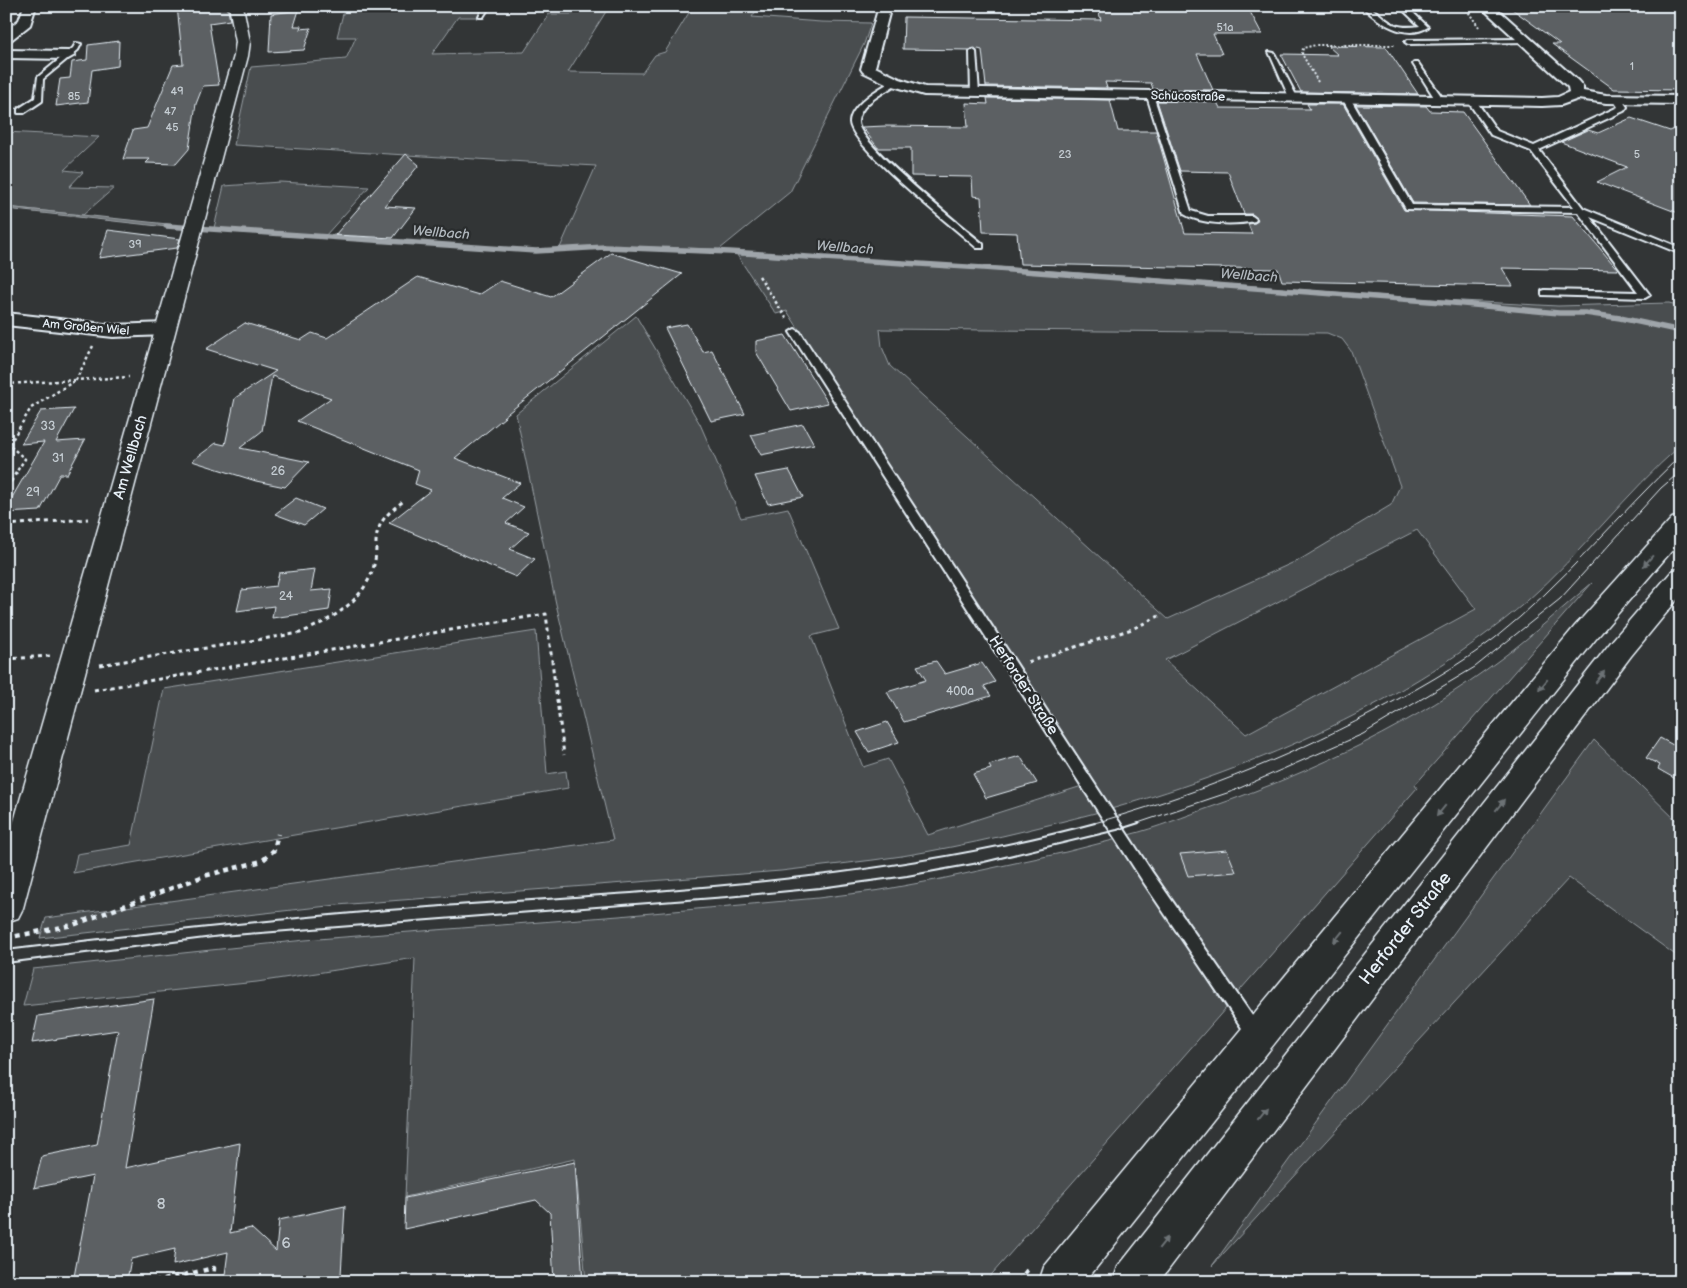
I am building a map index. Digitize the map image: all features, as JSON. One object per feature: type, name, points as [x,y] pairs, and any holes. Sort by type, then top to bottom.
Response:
[{"type":"main road","name":"Am Wellbach","points":[[6,908],[243,48],[236,6]]},
{"type":"main road","points":[[1059,1282],[1585,633],[1681,524]]},
{"type":"main road","name":"Herforder Straße","points":[[1133,1282],[1596,681],[1681,578]]},
{"type":"street","points":[[6,37],[25,22],[30,6]]},
{"type":"street","name":"Schücostraße","points":[[885,6],[868,69],[895,82],[924,92],[1551,102],[1568,99],[1576,94],[1617,99],[1681,100]]},
{"type":"street","points":[[1486,6],[1573,84],[1577,91],[1576,94]]},
{"type":"street","points":[[6,54],[68,55]]},
{"type":"street","name":"Am Großen Wiel","points":[[6,319],[113,331],[166,328]]},
{"type":"lane","points":[[481,16],[487,6]]},
{"type":"lane","points":[[1365,6],[1394,29],[1425,27],[1402,6]]},
{"type":"lane","points":[[1408,42],[1525,41]]},
{"type":"lane","points":[[21,111],[39,99],[40,78],[76,49],[78,44]]},
{"type":"lane","points":[[973,52],[975,93]]},
{"type":"lane","points":[[1271,53],[1293,97]]},
{"type":"lane","points":[[1416,64],[1440,100]]},
{"type":"lane","points":[[895,82],[870,96],[855,118],[855,130],[873,153],[980,246]]},
{"type":"lane","points":[[1149,95],[1189,215],[1203,218],[1252,219]]},
{"type":"lane","points":[[1346,98],[1409,207],[1580,210],[1681,252]]},
{"type":"lane","points":[[1534,149],[1621,109],[1623,107],[1617,99]]},
{"type":"lane","points":[[1472,100],[1494,133],[1534,149],[1645,295],[1545,293]]},
{"type":"lane","name":"Herforder Straße","points":[[795,332],[1147,876],[1257,1037]]},
{"type":"path","points":[[1326,98],[1302,54],[1303,48],[1316,44],[1394,45],[1408,42]]},
{"type":"path","points":[[759,276],[795,332]]},
{"type":"path","points":[[6,489],[25,459],[9,445],[31,408],[76,380],[94,345]]},
{"type":"path","points":[[6,384],[129,377]]},
{"type":"path","points":[[71,673],[300,633],[322,625],[345,610],[363,588],[374,569],[378,527],[384,518],[405,500]]},
{"type":"path","points":[[6,525],[113,517]]},
{"type":"path","points":[[6,658],[71,673],[546,614],[564,755]]},
{"type":"path","points":[[1013,668],[1132,629],[1160,616]]},
{"type":"path","points":[[6,938],[73,925],[204,876],[262,861],[270,856],[277,846],[278,834]]},
{"type":"path","points":[[154,1282],[214,1268],[213,1282]]},
{"type":"shaded area","points":[[345,6],[484,6],[478,17],[458,17],[432,54],[524,52],[549,14],[573,14],[576,6],[682,8],[607,10],[568,72],[642,73],[655,55],[665,52],[693,6],[759,6],[752,17],[821,22],[871,23],[864,44],[790,192],[720,249],[606,246],[559,250],[596,166],[234,145],[251,67],[346,59],[356,37],[337,37]]},
{"type":"shaded area","points":[[6,132],[99,137],[64,170],[83,172],[69,187],[114,188],[83,215],[6,207]]},
{"type":"shaded area","points":[[280,182],[369,187],[325,236],[214,228],[224,186]]},
{"type":"shaded area","points":[[6,207],[177,225],[176,228],[6,209]]},
{"type":"shaded area","points":[[737,255],[983,266],[1442,300],[1558,306],[1669,303],[1681,306],[1681,445],[1641,483],[1567,563],[1527,601],[1481,637],[1433,670],[1382,700],[1330,727],[1277,751],[1222,773],[1111,809],[787,311],[776,314]],"holes":[[[880,329],[1327,333],[1342,339],[1351,351],[1400,486],[1391,505],[1301,559],[1168,619],[890,366],[882,347]],[[1417,530],[1476,609],[1246,734],[1165,660]]]},
{"type":"shaded area","points":[[636,316],[700,424],[741,518],[788,508],[839,629],[811,636],[863,767],[888,759],[928,835],[1082,786],[1099,812],[952,847],[842,864],[781,871],[337,905],[40,938],[46,918],[613,840],[556,604],[516,414]]},
{"type":"shaded area","points":[[1592,583],[1415,785],[1417,788],[1234,997],[1128,835],[1171,822],[1290,777],[1327,761],[1400,724],[1469,682],[1502,658]]},
{"type":"shaded area","points":[[536,631],[547,774],[566,771],[568,788],[73,873],[77,854],[131,845],[164,689]]},
{"type":"shaded area","points":[[1594,740],[1681,825],[1681,959],[1569,878],[1212,1266]]},
{"type":"shaded area","points":[[1117,839],[1226,1008],[985,1282],[586,1282],[575,1159],[405,1197],[415,958],[257,982],[23,1006],[33,969],[305,940],[619,916],[818,898],[881,890],[941,879]]},
{"type":"building","points":[[177,6],[227,6],[230,20],[209,23],[219,85],[203,86],[196,104],[189,149],[176,164],[146,163],[150,159],[123,159],[133,130],[147,128],[173,65],[183,64]]},
{"type":"building","points":[[1097,6],[1199,9],[1198,6],[1247,6],[1262,34],[1213,34],[1222,54],[1197,54],[1213,90],[1153,89],[1151,83],[1105,82],[1107,88],[986,86],[982,50],[974,48],[970,50],[903,49],[904,17],[1101,20]]},
{"type":"building","points":[[1508,6],[1681,6],[1681,90],[1614,89],[1552,44],[1560,44]]},
{"type":"building","points":[[299,10],[294,26],[301,26],[300,29],[311,28],[304,50],[269,52],[271,14]]},
{"type":"building","points":[[119,41],[118,66],[92,70],[88,102],[56,106],[60,79],[70,78],[72,62],[87,60],[88,45]]},
{"type":"building","points":[[1328,46],[1386,47],[1418,94],[1301,92],[1281,54],[1338,55]]},
{"type":"building","points":[[987,98],[1110,100],[1118,131],[1156,131],[1185,233],[1252,234],[1248,224],[1255,223],[1258,219],[1252,214],[1244,214],[1228,172],[1180,171],[1157,101],[1217,102],[1220,108],[1310,109],[1307,104],[1343,104],[1404,210],[1573,216],[1618,270],[1502,268],[1513,286],[1282,281],[1278,269],[1020,264],[1017,233],[983,232],[981,197],[973,196],[972,177],[911,176],[911,148],[878,148],[862,127],[968,127],[966,103],[988,104]]},
{"type":"building","points":[[1356,105],[1426,106],[1430,111],[1463,112],[1530,205],[1413,203]]},
{"type":"building","points":[[1631,118],[1670,131],[1681,126],[1681,214],[1597,182],[1627,167],[1561,142],[1588,130],[1598,133]]},
{"type":"building","points":[[406,154],[419,165],[385,206],[416,208],[393,238],[335,235]]},
{"type":"building","points":[[108,230],[180,239],[177,248],[99,258]]},
{"type":"building","points":[[611,253],[682,274],[503,417],[505,417],[455,458],[520,483],[502,498],[524,507],[506,523],[529,532],[510,549],[535,559],[516,577],[389,523],[431,490],[415,484],[419,470],[297,421],[331,398],[272,376],[262,431],[240,448],[309,462],[285,487],[256,481],[192,461],[216,443],[225,445],[235,398],[276,371],[206,349],[245,323],[301,340],[312,333],[327,338],[418,277],[479,295],[500,281],[551,297]]},
{"type":"building","points":[[687,324],[703,352],[712,350],[745,414],[711,421],[665,328]]},
{"type":"building","points":[[785,335],[828,403],[791,411],[756,352],[756,341]]},
{"type":"building","points":[[74,409],[56,442],[85,440],[67,474],[60,474],[40,511],[6,513],[6,508],[44,442],[21,444],[41,411]]},
{"type":"building","points":[[803,424],[814,444],[761,455],[751,435]]},
{"type":"building","points":[[789,470],[803,497],[768,504],[755,476]]},
{"type":"building","points":[[296,498],[323,509],[304,525],[275,514]]},
{"type":"building","points":[[315,569],[311,591],[332,589],[329,610],[272,618],[274,606],[237,611],[242,590],[276,586],[279,573]]},
{"type":"building","points":[[936,661],[945,674],[982,663],[995,682],[984,686],[991,696],[904,722],[887,692],[926,680],[917,666]]},
{"type":"building","points":[[887,722],[899,742],[869,752],[857,732]]},
{"type":"building","points":[[1681,733],[1681,782],[1658,769],[1660,765],[1646,758],[1660,738],[1673,745]]},
{"type":"building","points":[[1020,756],[1037,783],[986,798],[973,774],[991,769],[989,765]]},
{"type":"building","points":[[1227,850],[1236,872],[1188,876],[1180,854]]},
{"type":"building","points":[[154,999],[125,1168],[240,1143],[230,1233],[251,1228],[276,1251],[279,1220],[345,1206],[341,1275],[312,1282],[224,1282],[228,1252],[173,1265],[175,1249],[131,1259],[128,1275],[100,1282],[73,1282],[93,1176],[34,1188],[42,1156],[97,1145],[118,1030],[32,1043],[38,1016]]},
{"type":"building","points":[[575,1162],[583,1282],[554,1282],[550,1213],[536,1200],[404,1229],[405,1198]]},
{"type":"waterway","name":"Wellbach","points":[[166,226],[536,251],[605,247],[730,252],[983,268],[1442,302],[1559,313],[1585,313],[1620,318],[1681,331]]},
{"type":"tram line","points":[[1091,824],[1163,802],[1270,762],[1372,713],[1450,669],[1495,638],[1544,595],[1681,455]]},
{"type":"tram line","points":[[1135,824],[1233,791],[1363,734],[1475,667],[1560,599],[1661,488],[1681,471]]},
{"type":"tram line","points":[[6,963],[221,936],[727,897],[820,888],[907,876],[984,862],[1139,823]]},
{"type":"tram line","points":[[6,950],[323,916],[765,881],[931,859],[1013,843],[1091,824]]}]
